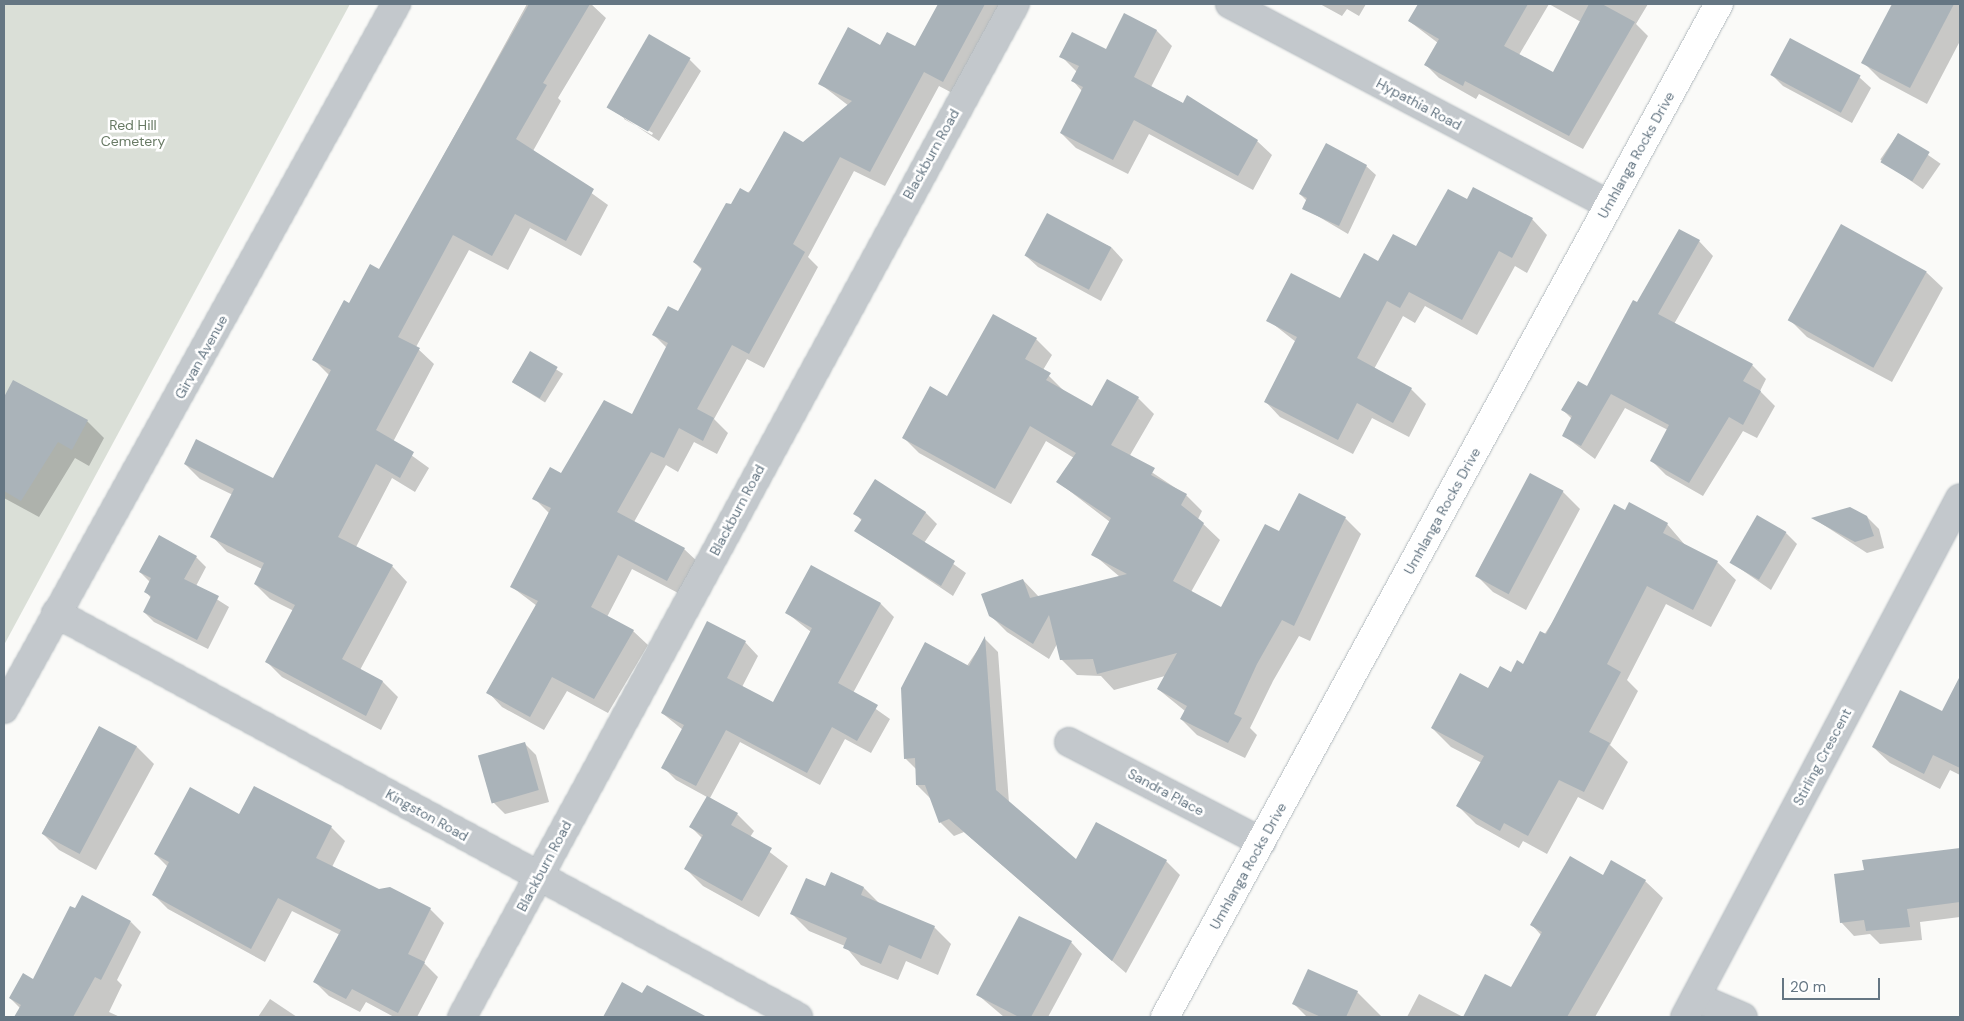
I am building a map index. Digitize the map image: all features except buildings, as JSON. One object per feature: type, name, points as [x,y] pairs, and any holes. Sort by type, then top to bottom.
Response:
[{"type":"main road","name":"Umhlanga Rocks Drive","points":[[1165,1017],[1719,4]]},
{"type":"street","name":"Girvan Avenue","points":[[4,709],[396,4]]},
{"type":"street","name":"Blackburn Road","points":[[462,1017],[1015,4]]},
{"type":"street","name":"Hypathia Road","points":[[1230,4],[1608,204]]},
{"type":"street","name":"Stirling Crescent","points":[[1691,1007],[1960,498]]},
{"type":"street","name":"Kingston Road","points":[[56,613],[798,1017]]},
{"type":"street","name":"Sandra Place","points":[[1070,742],[1262,842]]},
{"type":"street","points":[[1691,1007],[1743,1017]]},
{"type":"green space","name":"Red Hill Cemetery","points":[[4,4],[350,4],[4,645]]}]
